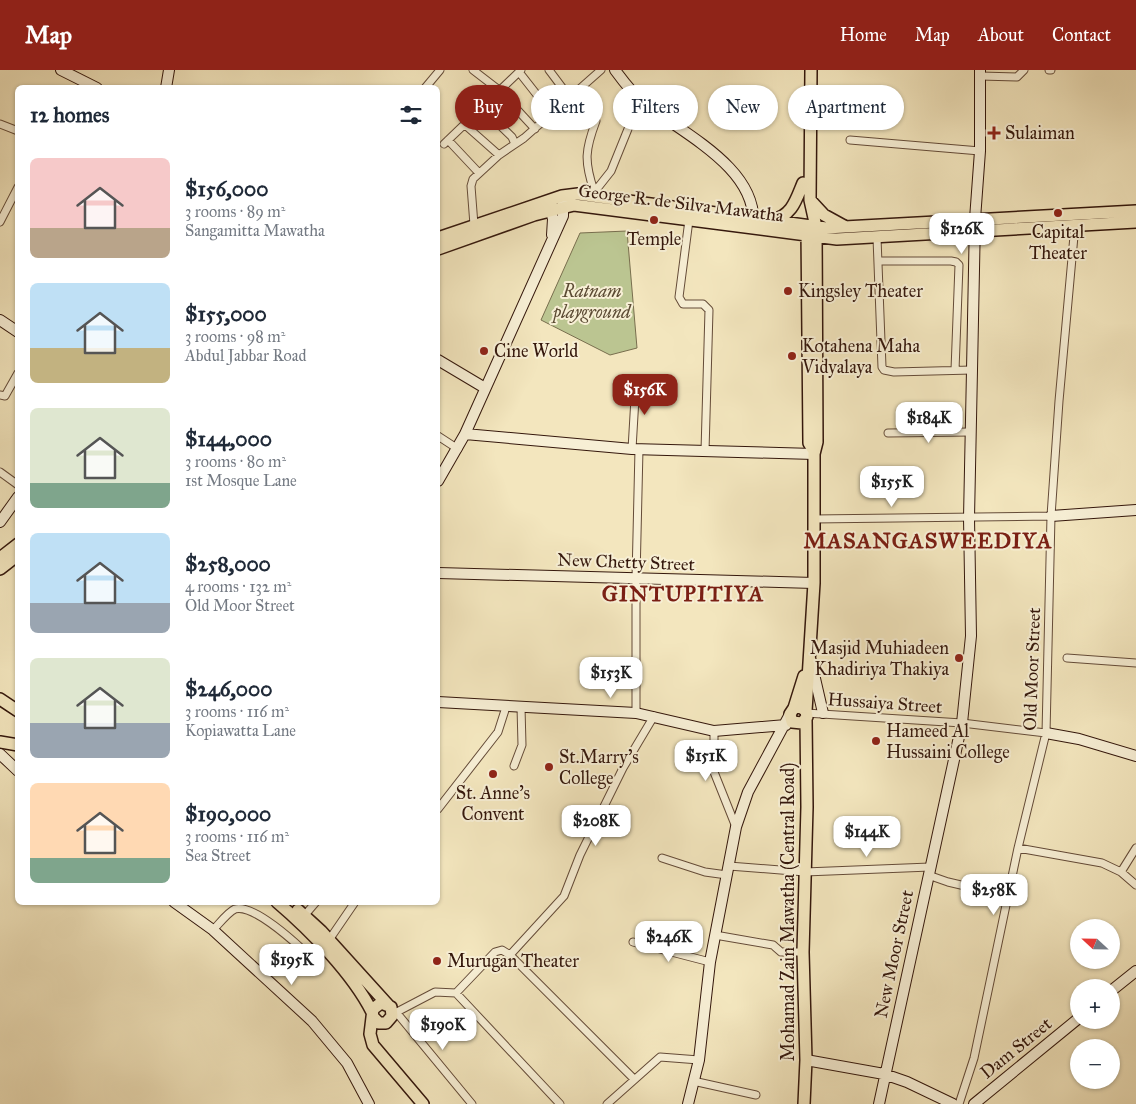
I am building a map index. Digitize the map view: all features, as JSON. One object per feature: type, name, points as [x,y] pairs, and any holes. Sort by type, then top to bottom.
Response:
[{"type":"main road","points":[[61,70],[88,85]]},
{"type":"main road","points":[[166,85],[169,70]]},
{"type":"main road","points":[[615,70],[642,101],[728,165],[752,202],[753,224]]},
{"type":"main road","points":[[803,70],[803,183],[812,232]]},
{"type":"main road","points":[[811,70],[810,200],[812,232]]},
{"type":"main road","name":"New Moor Street","points":[[878,1104],[962,723],[971,636],[971,432],[975,225],[980,150],[980,73]]},
{"type":"main road","points":[[768,220],[784,217],[790,212],[803,183]]},
{"type":"main road","name":"George R. de Silva Mawatha","points":[[440,237],[474,225],[593,193],[753,224],[812,232]]},
{"type":"main road","points":[[810,200],[828,218],[848,228]]},
{"type":"main road","points":[[440,479],[466,434],[552,236],[558,227],[563,201]]},
{"type":"main road","name":"George R. de Silva Mawatha","points":[[563,201],[689,220],[753,224],[768,220],[812,232]]},
{"type":"main road","points":[[550,205],[552,236]]},
{"type":"main road","name":"George R. de Silva Mawatha","points":[[440,248],[550,205]]},
{"type":"main road","points":[[812,232],[877,238],[975,225],[1136,211]]},
{"type":"main road","points":[[812,232],[848,228],[1075,225],[1136,222]]},
{"type":"main road","name":"Mohamad Zain Mawatha (Central Road)","points":[[804,1104],[806,1060],[803,952],[806,872],[799,715],[809,656],[814,583],[814,453],[809,443],[812,232]]},
{"type":"main road","points":[[1,324],[15,331]]},
{"type":"main road","points":[[440,361],[485,388]]},
{"type":"main road","points":[[466,434],[636,449],[814,453]]},
{"type":"main road","points":[[0,522],[15,500]]},
{"type":"main road","points":[[1051,516],[1136,510]]},
{"type":"main road","points":[[0,558],[15,546]]},
{"type":"main road","points":[[0,569],[15,557]]},
{"type":"main road","name":"New Chetty Street","points":[[440,572],[814,583]]},
{"type":"main road","points":[[809,656],[823,713]]},
{"type":"main road","points":[[0,699],[15,709]]},
{"type":"main road","points":[[440,702],[636,713],[714,731],[783,726]]},
{"type":"main road","points":[[688,1104],[700,1060],[710,962],[736,827],[748,792],[783,726],[799,715]]},
{"type":"main road","points":[[1046,733],[1079,739],[1136,756]]},
{"type":"main road","points":[[0,742],[15,744]]},
{"type":"main road","points":[[0,754],[15,768]]},
{"type":"main road","points":[[178,905],[213,930],[312,1022],[347,1063],[369,1104]]},
{"type":"main road","points":[[280,905],[322,946],[362,993],[374,1017],[386,1023],[392,1010]]},
{"type":"main road","points":[[292,905],[329,940],[392,1010]]},
{"type":"main road","points":[[1120,983],[1136,970]]},
{"type":"main road","points":[[392,1010],[378,1004],[374,1017],[377,1049],[423,1104]]},
{"type":"main road","name":"Dam Street","points":[[974,1104],[1070,1025]]},
{"type":"main road","points":[[806,1060],[884,1074],[907,1082],[953,1104]]},
{"type":"street","points":[[428,85],[440,70]]},
{"type":"street","points":[[472,70],[492,85]]},
{"type":"street","points":[[549,70],[560,85]]},
{"type":"street","points":[[584,85],[601,70]]},
{"type":"street","points":[[980,73],[1017,77],[1024,70]]},
{"type":"street","points":[[505,85],[520,71],[531,86]]},
{"type":"street","points":[[521,114],[531,125]]},
{"type":"street","points":[[0,124],[15,130]]},
{"type":"street","points":[[458,130],[446,142],[479,173]]},
{"type":"street","points":[[471,130],[499,155]]},
{"type":"street","points":[[505,130],[512,137],[514,144]]},
{"type":"street","points":[[474,225],[471,186],[479,173],[499,155],[534,130]]},
{"type":"street","points":[[593,130],[586,153],[587,168],[593,193]]},
{"type":"street","points":[[593,193],[616,161],[628,130]]},
{"type":"street","points":[[850,140],[980,150]]},
{"type":"street","points":[[0,222],[15,193]]},
{"type":"street","points":[[689,220],[679,299],[683,304],[703,304],[709,308],[705,451]]},
{"type":"street","name":"Old Moor Street","points":[[959,1104],[974,1058],[1018,848],[1046,733],[1051,516],[1075,225]]},
{"type":"street","points":[[877,238],[882,367],[884,370],[894,372],[972,370]]},
{"type":"street","points":[[878,261],[951,261],[956,262],[959,266],[955,370]]},
{"type":"street","points":[[0,396],[5,396],[15,378]]},
{"type":"street","points":[[636,381],[636,713]]},
{"type":"street","points":[[888,433],[971,432]]},
{"type":"street","points":[[440,437],[458,449]]},
{"type":"street","points":[[0,472],[15,483]]},
{"type":"street","points":[[814,519],[1051,516]]},
{"type":"street","points":[[1067,658],[1136,664]]},
{"type":"street","points":[[440,806],[498,732],[506,707]]},
{"type":"street","points":[[514,766],[522,745],[521,707]]},
{"type":"street","name":"Hussaiya Street","points":[[799,715],[823,713],[962,723],[1046,733]]},
{"type":"street","points":[[510,955],[564,896],[580,855],[623,768],[654,716]]},
{"type":"street","points":[[714,731],[714,772],[736,827]]},
{"type":"street","points":[[1018,848],[1102,863],[1121,872],[1136,885]]},
{"type":"street","points":[[1121,872],[1136,848]]},
{"type":"street","points":[[662,858],[705,872],[929,871],[948,882],[1008,896]]},
{"type":"street","points":[[304,916],[313,905]]},
{"type":"street","points":[[329,940],[353,905]]},
{"type":"street","points":[[213,930],[234,909],[241,909],[258,916],[302,949]]},
{"type":"street","points":[[715,935],[773,944],[781,952],[803,952]]},
{"type":"street","points":[[633,942],[710,962]]},
{"type":"street","points":[[456,993],[495,952],[502,950],[510,955],[634,1079]]},
{"type":"street","points":[[472,1104],[392,1010],[435,992],[456,993],[560,1104]]},
{"type":"street","points":[[607,1104],[660,1057],[700,1060]]},
{"type":"street","points":[[693,1081],[756,1096]]},
{"type":"green space","name":"Ratnam playground","points":[[627,231],[637,348],[610,355],[541,320],[580,233]]},
{"type":"place","name":"Sulaiman","points":[[994,133]]},
{"type":"place","name":"Capital Theater","points":[[1058,213]]},
{"type":"place","name":"Temple","points":[[654,220]]},
{"type":"place","name":"Kingsley Theater","points":[[788,291]]},
{"type":"place","name":"Cine World","points":[[484,351]]},
{"type":"place","name":"Kotahena Maha Vidyalaya","points":[[792,356]]},
{"type":"place","name":"Masjid Muhiadeen Khadiriya Thakiya","points":[[959,658]]},
{"type":"place","name":"Hameed Al Hussaini College","points":[[876,741]]},
{"type":"place","name":"St.Marry's College","points":[[549,767]]},
{"type":"place","name":"St. Anne's Convent","points":[[493,774]]},
{"type":"place","name":"Murugan Theater","points":[[437,961]]},
{"type":"district","name":"MASANGASWEEDIYA","points":[[928,540]]},
{"type":"district","name":"GINTUPITIYA","points":[[683,593]]}]
